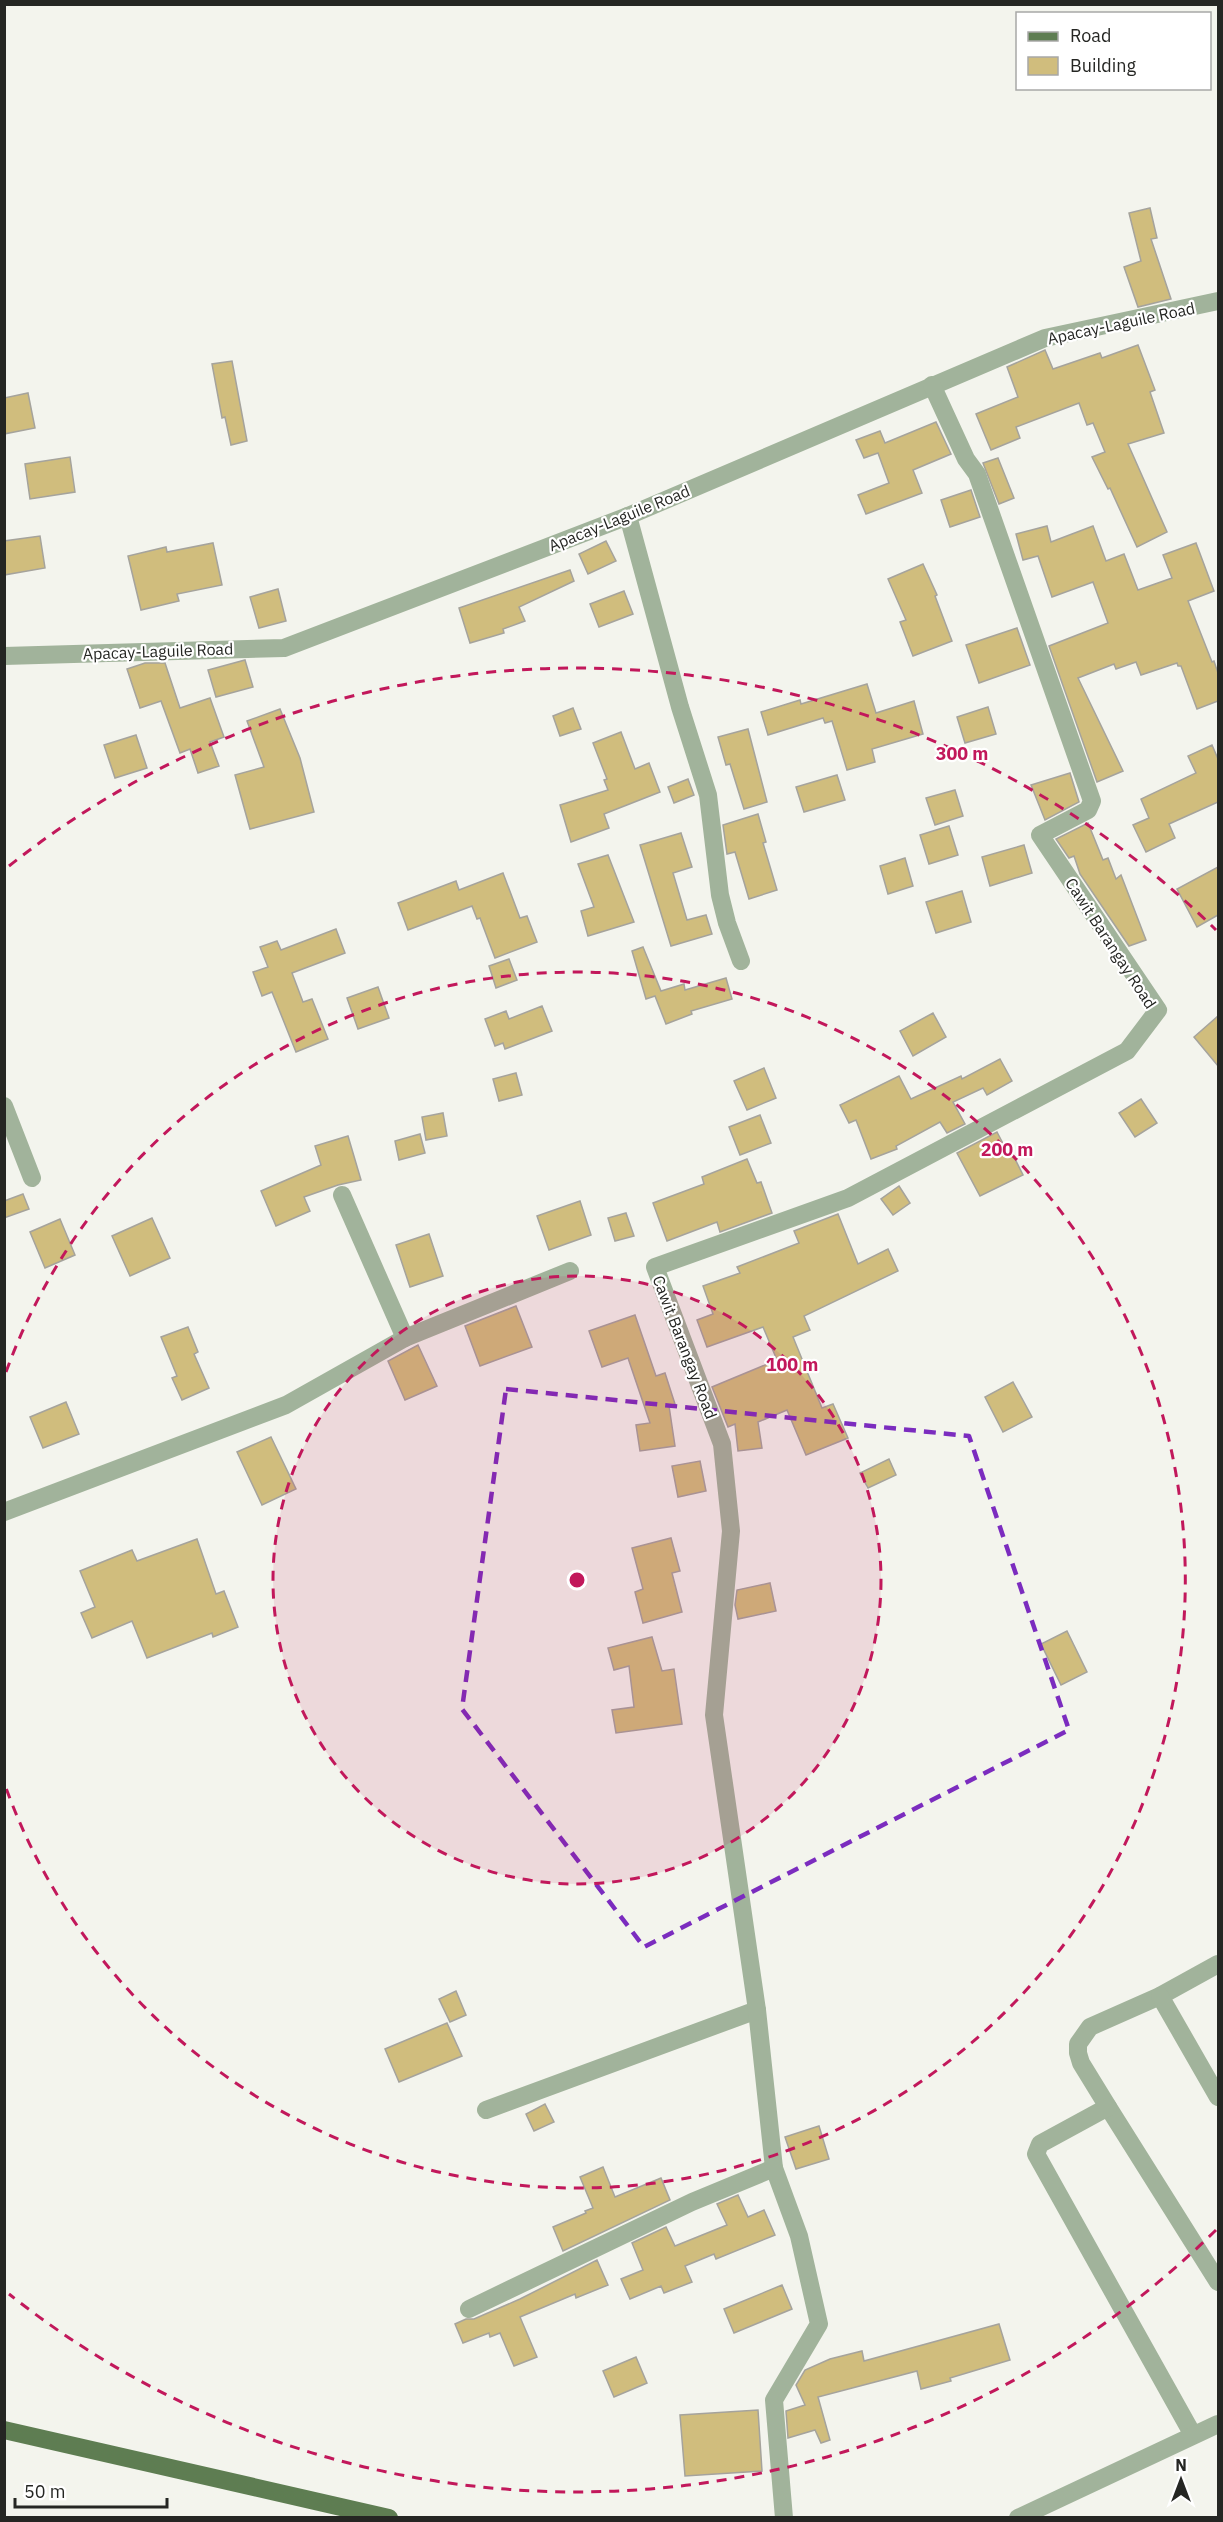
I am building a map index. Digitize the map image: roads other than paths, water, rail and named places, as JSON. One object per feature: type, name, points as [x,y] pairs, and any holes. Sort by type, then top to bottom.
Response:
[{"type":"main road","points":[[4,2430],[389,2517]]},
{"type":"street","name":"Apacay-Laguile Road","points":[[4,656],[284,648],[628,516],[1045,338],[1218,301]]},
{"type":"street","name":"Cawit Barangay Road","points":[[757,2010],[714,1715],[731,1531],[722,1444],[655,1267],[848,1198],[1127,1051],[1158,1011],[1040,835],[1088,810],[1092,801],[977,474],[966,459],[932,385]]},
{"type":"street","points":[[628,516],[680,707],[708,795],[720,895],[727,923],[741,961]]},
{"type":"street","points":[[4,1106],[32,1178]]},
{"type":"street","points":[[342,1195],[405,1338]]},
{"type":"street","points":[[4,1512],[286,1405],[405,1338],[570,1271]]},
{"type":"street","points":[[1218,1964],[1160,1996],[1090,2027],[1078,2044],[1077,2053],[1108,2107],[1218,2282]]},
{"type":"street","points":[[1160,1996],[1218,2097]]},
{"type":"street","points":[[486,2110],[757,2010],[774,2168],[799,2236],[819,2324],[774,2400],[784,2517]]},
{"type":"street","points":[[1108,2107],[1040,2144],[1036,2154],[1193,2435]]},
{"type":"street","points":[[469,2309],[693,2202],[774,2168]]},
{"type":"street","points":[[1017,2517],[1218,2424]]}]
